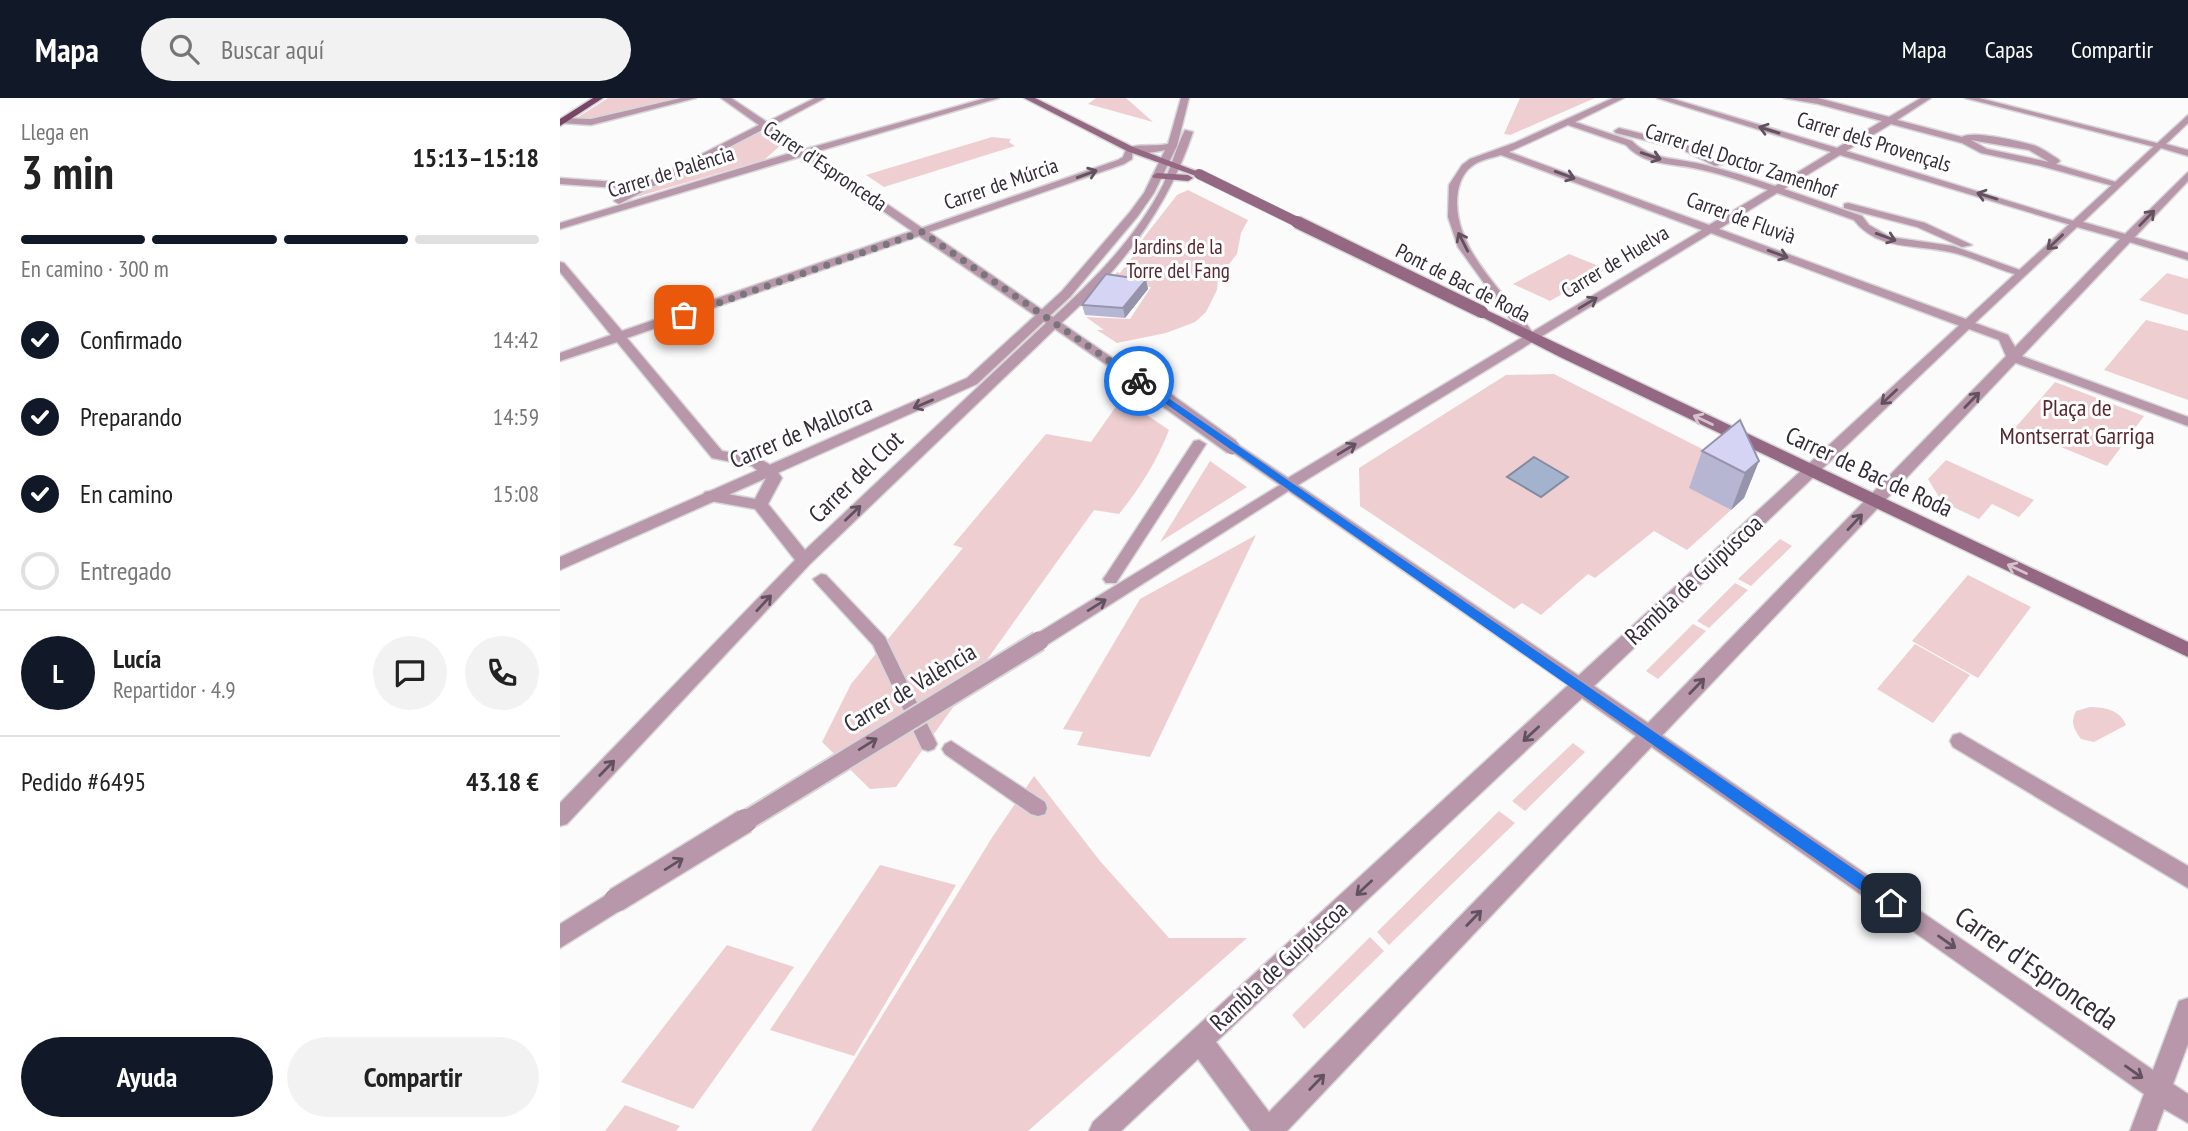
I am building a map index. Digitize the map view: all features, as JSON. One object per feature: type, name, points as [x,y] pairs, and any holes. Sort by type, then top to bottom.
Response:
[{"type":"main road","points":[[561,122],[599,98]]},
{"type":"main road","name":"Pont de Bac de Roda","points":[[1028,98],[1164,163],[1175,171],[1198,177],[1480,315],[1498,328],[1530,338]]},
{"type":"main road","name":"Pont de Bac de Roda","points":[[1157,176],[1175,171]]},
{"type":"main road","name":"Carrer de Bac de Roda","points":[[1530,338],[2188,650]]},
{"type":"street","points":[[561,122],[591,122],[692,98]]},
{"type":"street","name":"Carrer d'Espronceda","points":[[725,98],[1158,394],[2188,1110]]},
{"type":"street","points":[[612,210],[621,199],[642,187],[821,98]]},
{"type":"street","name":"Carrer de Palència","points":[[560,226],[995,98]]},
{"type":"street","points":[[1042,315],[1066,294],[1134,215],[1172,146],[1185,98]]},
{"type":"street","points":[[1530,338],[1514,312],[1479,270],[1455,225],[1454,186],[1463,169],[1476,158],[1501,152],[1620,98]]},
{"type":"street","name":"Carrer dels Provençals","points":[[1661,98],[2188,257]]},
{"type":"street","points":[[1788,98],[1818,101],[1975,139],[1997,140],[2032,148],[2050,160],[2120,182]]},
{"type":"street","points":[[1825,98],[1965,141],[1984,151],[2120,182]]},
{"type":"street","name":"Carrer de Huelva","points":[[1288,485],[1927,98]]},
{"type":"street","points":[[1969,98],[2188,153]]},
{"type":"street","name":"Rambla de Guipúscoa","points":[[1102,1131],[2188,118]]},
{"type":"street","name":"Carrer del Doctor Zamenhof","points":[[1572,120],[1629,142],[1633,149],[1655,158],[1697,165],[1871,214],[1921,225],[2026,269]]},
{"type":"street","name":"Carrer del Doctor Zamenhof","points":[[1572,120],[1641,139],[1684,147],[1707,160],[1858,218],[1863,227],[1882,236],[1910,245],[1948,248],[2026,269]]},
{"type":"street","name":"Carrer del Clot","points":[[560,817],[804,560],[1081,300],[1159,202],[1175,171],[1189,127]]},
{"type":"street","points":[[1130,149],[1155,150],[1172,146]]},
{"type":"street","name":"Carrer de Múrcia","points":[[560,357],[1121,162],[1127,159],[1130,149]]},
{"type":"street","name":"Carrer de Fluvià","points":[[1501,152],[2004,338],[2013,357]]},
{"type":"street","points":[[1199,1040],[1268,1131],[2188,175]]},
{"type":"street","points":[[560,181],[642,187]]},
{"type":"street","points":[[560,265],[717,455],[759,462],[770,470],[774,478],[760,505]]},
{"type":"street","name":"Carrer de Mallorca","points":[[560,564],[972,381],[1042,315]]},
{"type":"street","points":[[2013,357],[2188,422]]},
{"type":"street","points":[[1111,579],[1199,444]]},
{"type":"street","name":"Carrer de València","points":[[560,937],[1288,485]]},
{"type":"street","points":[[710,496],[760,505],[804,560]]},
{"type":"street","points":[[821,579],[879,641],[928,744]]},
{"type":"street","points":[[1960,741],[2188,878]]},
{"type":"street","points":[[951,749],[1038,808]]},
{"type":"street","points":[[2143,1131],[2188,1010]]},
{"type":"green space","points":[[608,98],[677,98],[588,120],[575,119]]},
{"type":"green space","points":[[1096,98],[1126,98],[1153,122],[1088,104]]},
{"type":"green space","points":[[1520,98],[1595,98],[1510,135],[1504,134]]},
{"type":"green space","points":[[760,129],[782,144],[764,160],[626,200]]},
{"type":"green space","points":[[992,137],[1011,139],[1009,142],[1015,146],[884,187],[866,175]]},
{"type":"green space","name":"Jardins de la Torre del Fang","points":[[1188,190],[1248,220],[1241,233],[1237,254],[1218,278],[1217,290],[1206,312],[1195,322],[1166,333],[1117,343],[1097,330],[1104,330],[1086,317],[1130,319],[1151,287],[1109,282],[1117,272],[1120,273],[1134,255],[1131,254],[1177,195]]},
{"type":"green space","points":[[1569,254],[1606,269],[1550,301],[1513,284]]},
{"type":"green space","points":[[2167,273],[2188,279],[2188,315],[2139,300]]},
{"type":"green space","points":[[2146,320],[2188,331],[2188,400],[2104,370]]},
{"type":"green space","points":[[1554,374],[1724,460],[1690,488],[1731,510],[1687,550],[1654,531],[1595,578],[1588,574],[1541,615],[1522,603],[1514,609],[1360,506],[1359,468],[1506,375]]},
{"type":"green space","name":"Plaça de Montserrat Garriga","points":[[2055,382],[2144,416],[2107,466],[2015,428]]},
{"type":"green space","points":[[1122,398],[1169,430],[1141,484],[1119,514],[1094,510],[896,787],[870,789],[822,742],[851,684],[963,548],[953,545],[1046,434],[1091,442]]},
{"type":"green space","points":[[1946,460],[2034,500],[2019,517],[1992,504],[1979,519],[1942,502],[1928,479]]},
{"type":"green space","points":[[1210,461],[1247,487],[1160,542]]},
{"type":"green space","points":[[1256,535],[1150,757],[1077,745],[1083,732],[1063,729],[1140,599]]},
{"type":"green space","points":[[1780,539],[1792,546],[1751,586],[1738,579]]},
{"type":"green space","points":[[1968,575],[2031,607],[1978,678],[1912,641]]},
{"type":"green space","points":[[1735,583],[1748,590],[1709,628],[1697,621]]},
{"type":"green space","points":[[1693,624],[1706,631],[1658,679],[1646,671]]},
{"type":"green space","points":[[1915,644],[1970,675],[1933,723],[1877,689]]},
{"type":"green space","points":[[2090,707],[2111,710],[2120,716],[2126,725],[2094,742],[2081,739],[2074,726],[2074,715],[2076,711]]},
{"type":"green space","points":[[1573,743],[1585,752],[1525,811],[1512,801]]},
{"type":"green space","points":[[1034,776],[1100,861],[1169,938],[1247,938],[1028,1131],[811,1131],[993,836]]},
{"type":"green space","points":[[1499,811],[1515,823],[1389,945],[1377,932]]},
{"type":"green space","points":[[880,865],[956,885],[854,1056],[770,1030]]},
{"type":"green space","points":[[1370,937],[1384,951],[1304,1029],[1292,1015]]},
{"type":"green space","points":[[727,945],[794,967],[693,1109],[621,1082]]},
{"type":"green space","points":[[625,1105],[680,1126],[676,1131],[605,1131]]},
{"type":"water","points":[[1534,457],[1568,477],[1541,497],[1507,477]]},
{"type":"building","points":[[1106,274],[1146,280],[1123,308],[1082,305]]},
{"type":"building","points":[[1740,420],[1759,461],[1745,473],[1702,451]]},
{"type":"way so far","points":[[684,315],[922,232],[1139,381]]},
{"type":"route","points":[[1139,381],[1891,903]]}]
